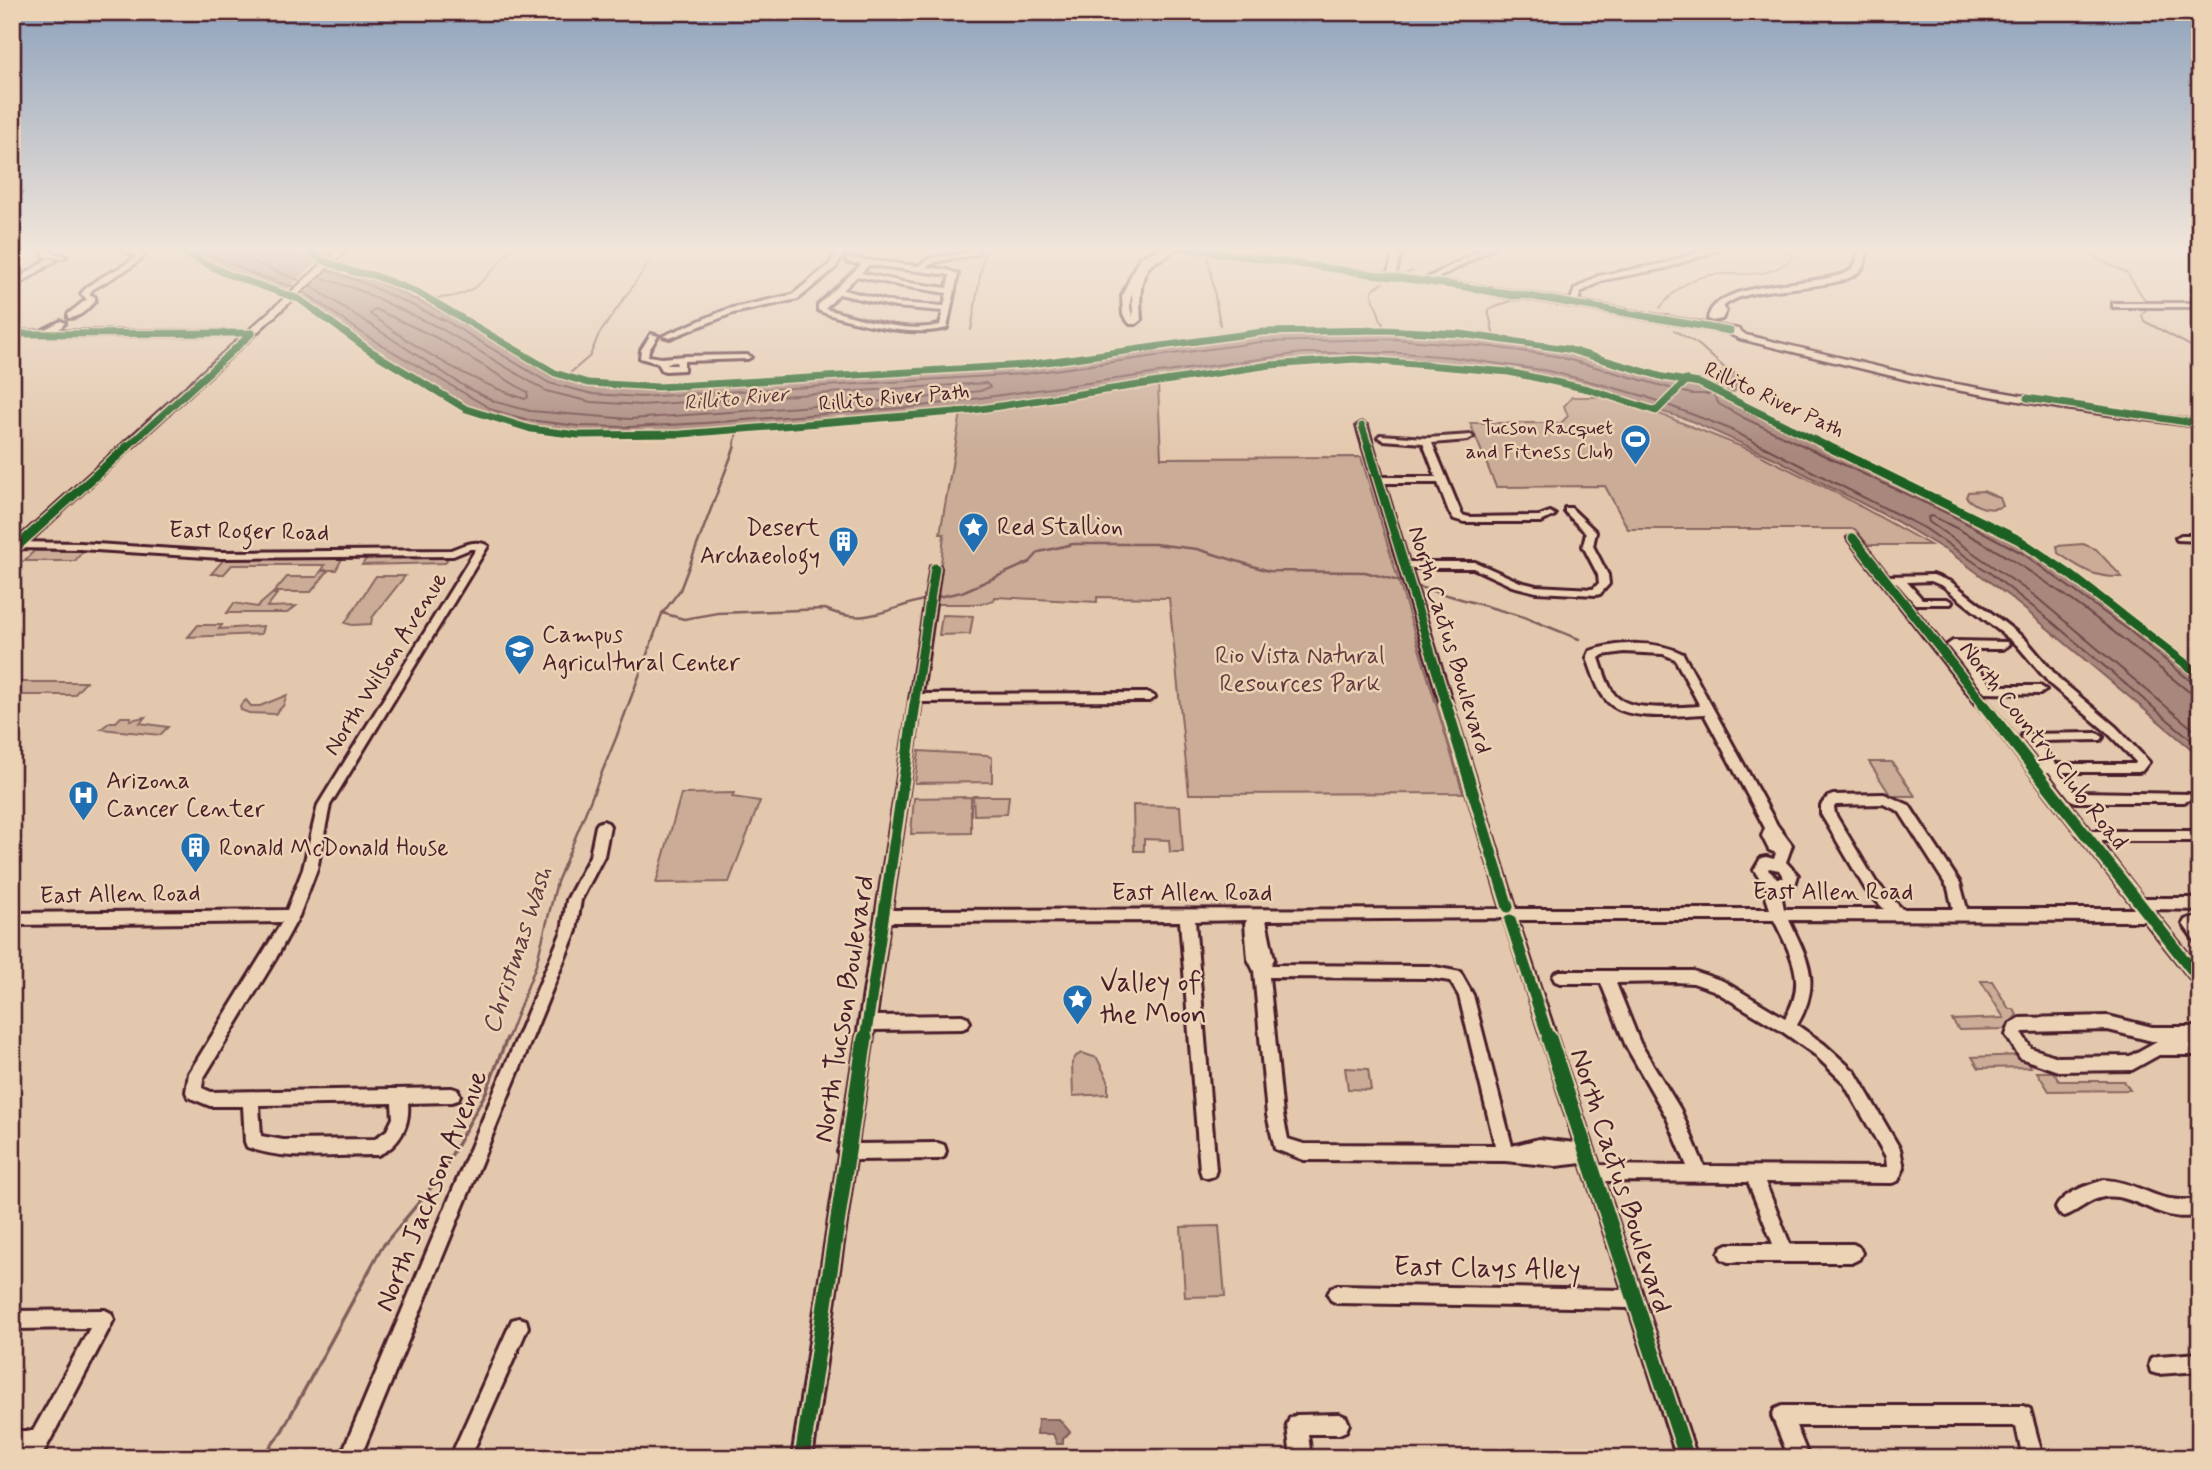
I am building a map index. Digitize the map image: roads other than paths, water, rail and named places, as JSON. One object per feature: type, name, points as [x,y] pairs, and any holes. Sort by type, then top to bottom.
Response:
[{"type":"main road","points":[[15,547],[270,316]]},
{"type":"main road","points":[[1666,316],[1710,322],[1742,337],[1912,379],[2200,422]]},
{"type":"street","points":[[46,334],[72,316]]},
{"type":"street","points":[[714,316],[667,336],[719,316]]},
{"type":"street","points":[[845,316],[875,323],[936,329],[944,326],[946,316]]},
{"type":"street","points":[[1710,322],[1720,316]]},
{"type":"street","points":[[12,334],[252,333]]},
{"type":"street","points":[[654,336],[643,358],[661,361],[665,368],[681,368],[680,359],[747,357]]},
{"type":"street","name":"North Cactus Boulevard","points":[[1362,426],[1509,913],[1687,1458]]},
{"type":"street","points":[[1383,437],[1427,441],[1468,437]]},
{"type":"street","points":[[1427,441],[1457,517],[1541,519],[1550,515]]},
{"type":"street","points":[[1378,480],[1441,480]]},
{"type":"street","points":[[1406,565],[1475,565],[1516,584],[1536,589],[1596,592],[1604,584],[1603,575],[1588,546],[1591,532],[1568,510]]},
{"type":"street","name":"North Country Club Road","points":[[1853,538],[1892,579],[1953,665],[2200,980]]},
{"type":"street","points":[[2181,538],[2200,538]]},
{"type":"street","name":"East Roger Road","points":[[15,547],[220,555],[453,554],[468,546],[483,546]]},
{"type":"street","name":"North Wilson Avenue","points":[[251,1098],[210,1099],[194,1092],[195,1078],[292,916],[310,869],[324,804],[483,546]]},
{"type":"street","name":"North Tucson Boulevard","points":[[802,1458],[935,568]]},
{"type":"street","points":[[1892,579],[1919,603],[1947,602]]},
{"type":"street","points":[[1892,579],[1941,580],[2021,642],[2055,682],[2143,762],[2138,768],[2034,768]]},
{"type":"street","points":[[2003,645],[1953,645],[1989,690],[2040,690]]},
{"type":"street","points":[[1707,710],[1640,710],[1622,707],[1611,698],[1593,658],[1594,654],[1606,650],[1667,650],[1679,657],[1772,828],[1769,835],[1780,857],[1761,867],[1765,877],[1774,882],[1771,896],[1803,969],[1806,984],[1801,1008],[1788,1027]]},
{"type":"street","points":[[1953,665],[1969,665]]},
{"type":"street","points":[[915,698],[1149,697]]},
{"type":"street","points":[[2097,737],[2027,737],[2076,797],[2184,797]]},
{"type":"street","points":[[1899,915],[1871,886],[1828,814],[1827,806],[1833,800],[1884,799],[1904,808],[1955,887],[1962,916]]},
{"type":"street","name":"North Jackson Avenue","points":[[350,1458],[569,931],[574,900],[597,856],[603,826]]},
{"type":"street","points":[[2087,836],[2200,835]]},
{"type":"street","points":[[2144,909],[2200,904]]},
{"type":"street","name":"East Allen Road","points":[[884,916],[1509,913],[1962,916],[2144,909]]},
{"type":"street","points":[[1187,915],[1208,1170]]},
{"type":"street","name":"East Allen Road","points":[[12,919],[292,916]]},
{"type":"street","points":[[1258,916],[1252,924],[1255,959],[1261,971],[1275,1115],[1281,1143],[1304,1152],[1508,1154],[1528,1158],[1572,1158],[1587,1154]]},
{"type":"street","points":[[2200,924],[2189,924],[2200,937]]},
{"type":"street","points":[[1261,971],[1430,972],[1455,976],[1466,995],[1508,1154]]},
{"type":"street","points":[[1560,976],[1693,977],[1718,985],[1788,1027],[1819,1049],[1849,1077],[1894,1155],[1896,1168],[1892,1175],[1592,1173]]},
{"type":"street","points":[[1606,976],[1634,1046],[1674,1114],[1699,1175]]},
{"type":"street","name":"North Tucson Boulevard","points":[[866,1023],[962,1022]]},
{"type":"street","points":[[2200,1034],[2152,1034],[2108,1023],[2074,1023],[2020,1025],[2015,1029],[2014,1035],[2026,1053],[2058,1064],[2132,1063],[2157,1048],[2200,1048]]},
{"type":"street","points":[[399,1096],[401,1118],[393,1135],[378,1147],[283,1148],[253,1142],[251,1098],[452,1095]]},
{"type":"street","name":"North Tucson Boulevard","points":[[846,1152],[938,1151]]},
{"type":"street","points":[[1754,1176],[1785,1253]]},
{"type":"street","points":[[2066,1208],[2083,1194],[2096,1188],[2114,1188],[2173,1209],[2200,1208]]},
{"type":"street","points":[[1728,1253],[1853,1253]]},
{"type":"street","name":"East Clays Alley","points":[[1337,1294],[1635,1299]]},
{"type":"street","points":[[12,1320],[105,1319],[34,1449],[12,1441]]},
{"type":"street","points":[[460,1458],[519,1327]]},
{"type":"street","points":[[2158,1364],[2200,1362]]},
{"type":"street","points":[[1799,1458],[1782,1416],[2023,1416],[2033,1458]]},
{"type":"street","points":[[1301,1458],[1297,1425],[1339,1424]]},
{"type":"water","name":"Rillito River","points":[[326,316],[450,316],[551,376],[594,387],[640,390],[1023,367],[1260,335],[1394,332],[1493,340],[1557,349],[1701,388],[1715,386],[1726,376],[1723,371],[1733,371],[1737,381],[1735,391],[1722,397],[1747,412],[1954,508],[2025,547],[2134,626],[2200,680],[2200,756],[2010,597],[1952,554],[1896,521],[1774,458],[1689,420],[1560,380],[1453,363],[1362,358],[1303,360],[916,414],[706,430],[630,434],[578,433],[526,426],[490,416],[456,400]]},
{"type":"water","points":[[1038,1419],[1059,1419],[1070,1432],[1063,1439],[1063,1444],[1057,1444],[1053,1434],[1037,1434]]},
{"type":"waterway","points":[[562,380],[590,356],[598,336],[612,316]]},
{"type":"waterway","points":[[971,330],[973,316]]},
{"type":"waterway","points":[[1218,316],[1220,325]]},
{"type":"waterway","points":[[1379,316],[1384,328]]},
{"type":"waterway","points":[[1485,340],[1494,336],[1489,316]]},
{"type":"waterway","points":[[2142,316],[2144,321],[2200,351]]},
{"type":"waterway","points":[[1674,330],[1699,345],[1729,372]]},
{"type":"waterway","name":"Christmas Wash","points":[[734,448],[738,427]]},
{"type":"waterway","name":"Christmas Wash","points":[[663,613],[680,590],[735,446]]},
{"type":"waterway","points":[[933,598],[962,592],[1030,562],[1039,552],[1073,544],[1154,544],[1197,549],[1269,571],[1365,572],[1406,583]]},
{"type":"waterway","points":[[1412,585],[1524,617],[1579,639]]},
{"type":"waterway","points":[[663,613],[684,619],[718,613],[825,609],[840,614],[865,616],[927,599]]},
{"type":"waterway","name":"Christmas Wash","points":[[507,1040],[536,965],[557,882],[616,738],[663,613]]},
{"type":"waterway","name":"Christmas Wash","points":[[262,1458],[282,1431],[382,1247],[439,1178],[486,1092],[507,1038]]},
{"type":"place","name":"Tucson Racquet and Fitness Club","points":[[1636,467]]},
{"type":"place","name":"Red Stallion","points":[[974,554]]},
{"type":"place","name":"Desert Archaeology","points":[[843,569]]},
{"type":"place","name":"Campus Agricultural Center","points":[[519,676]]},
{"type":"place","name":"Arizona Cancer Center","points":[[83,822]]},
{"type":"place","name":"Ronald McDonald House","points":[[196,875]]},
{"type":"place","name":"Valley of the Moon","points":[[1077,1026]]},
{"type":"park label","name":"Rio Vista Natural Resources Park","points":[[1300,670]]}]
